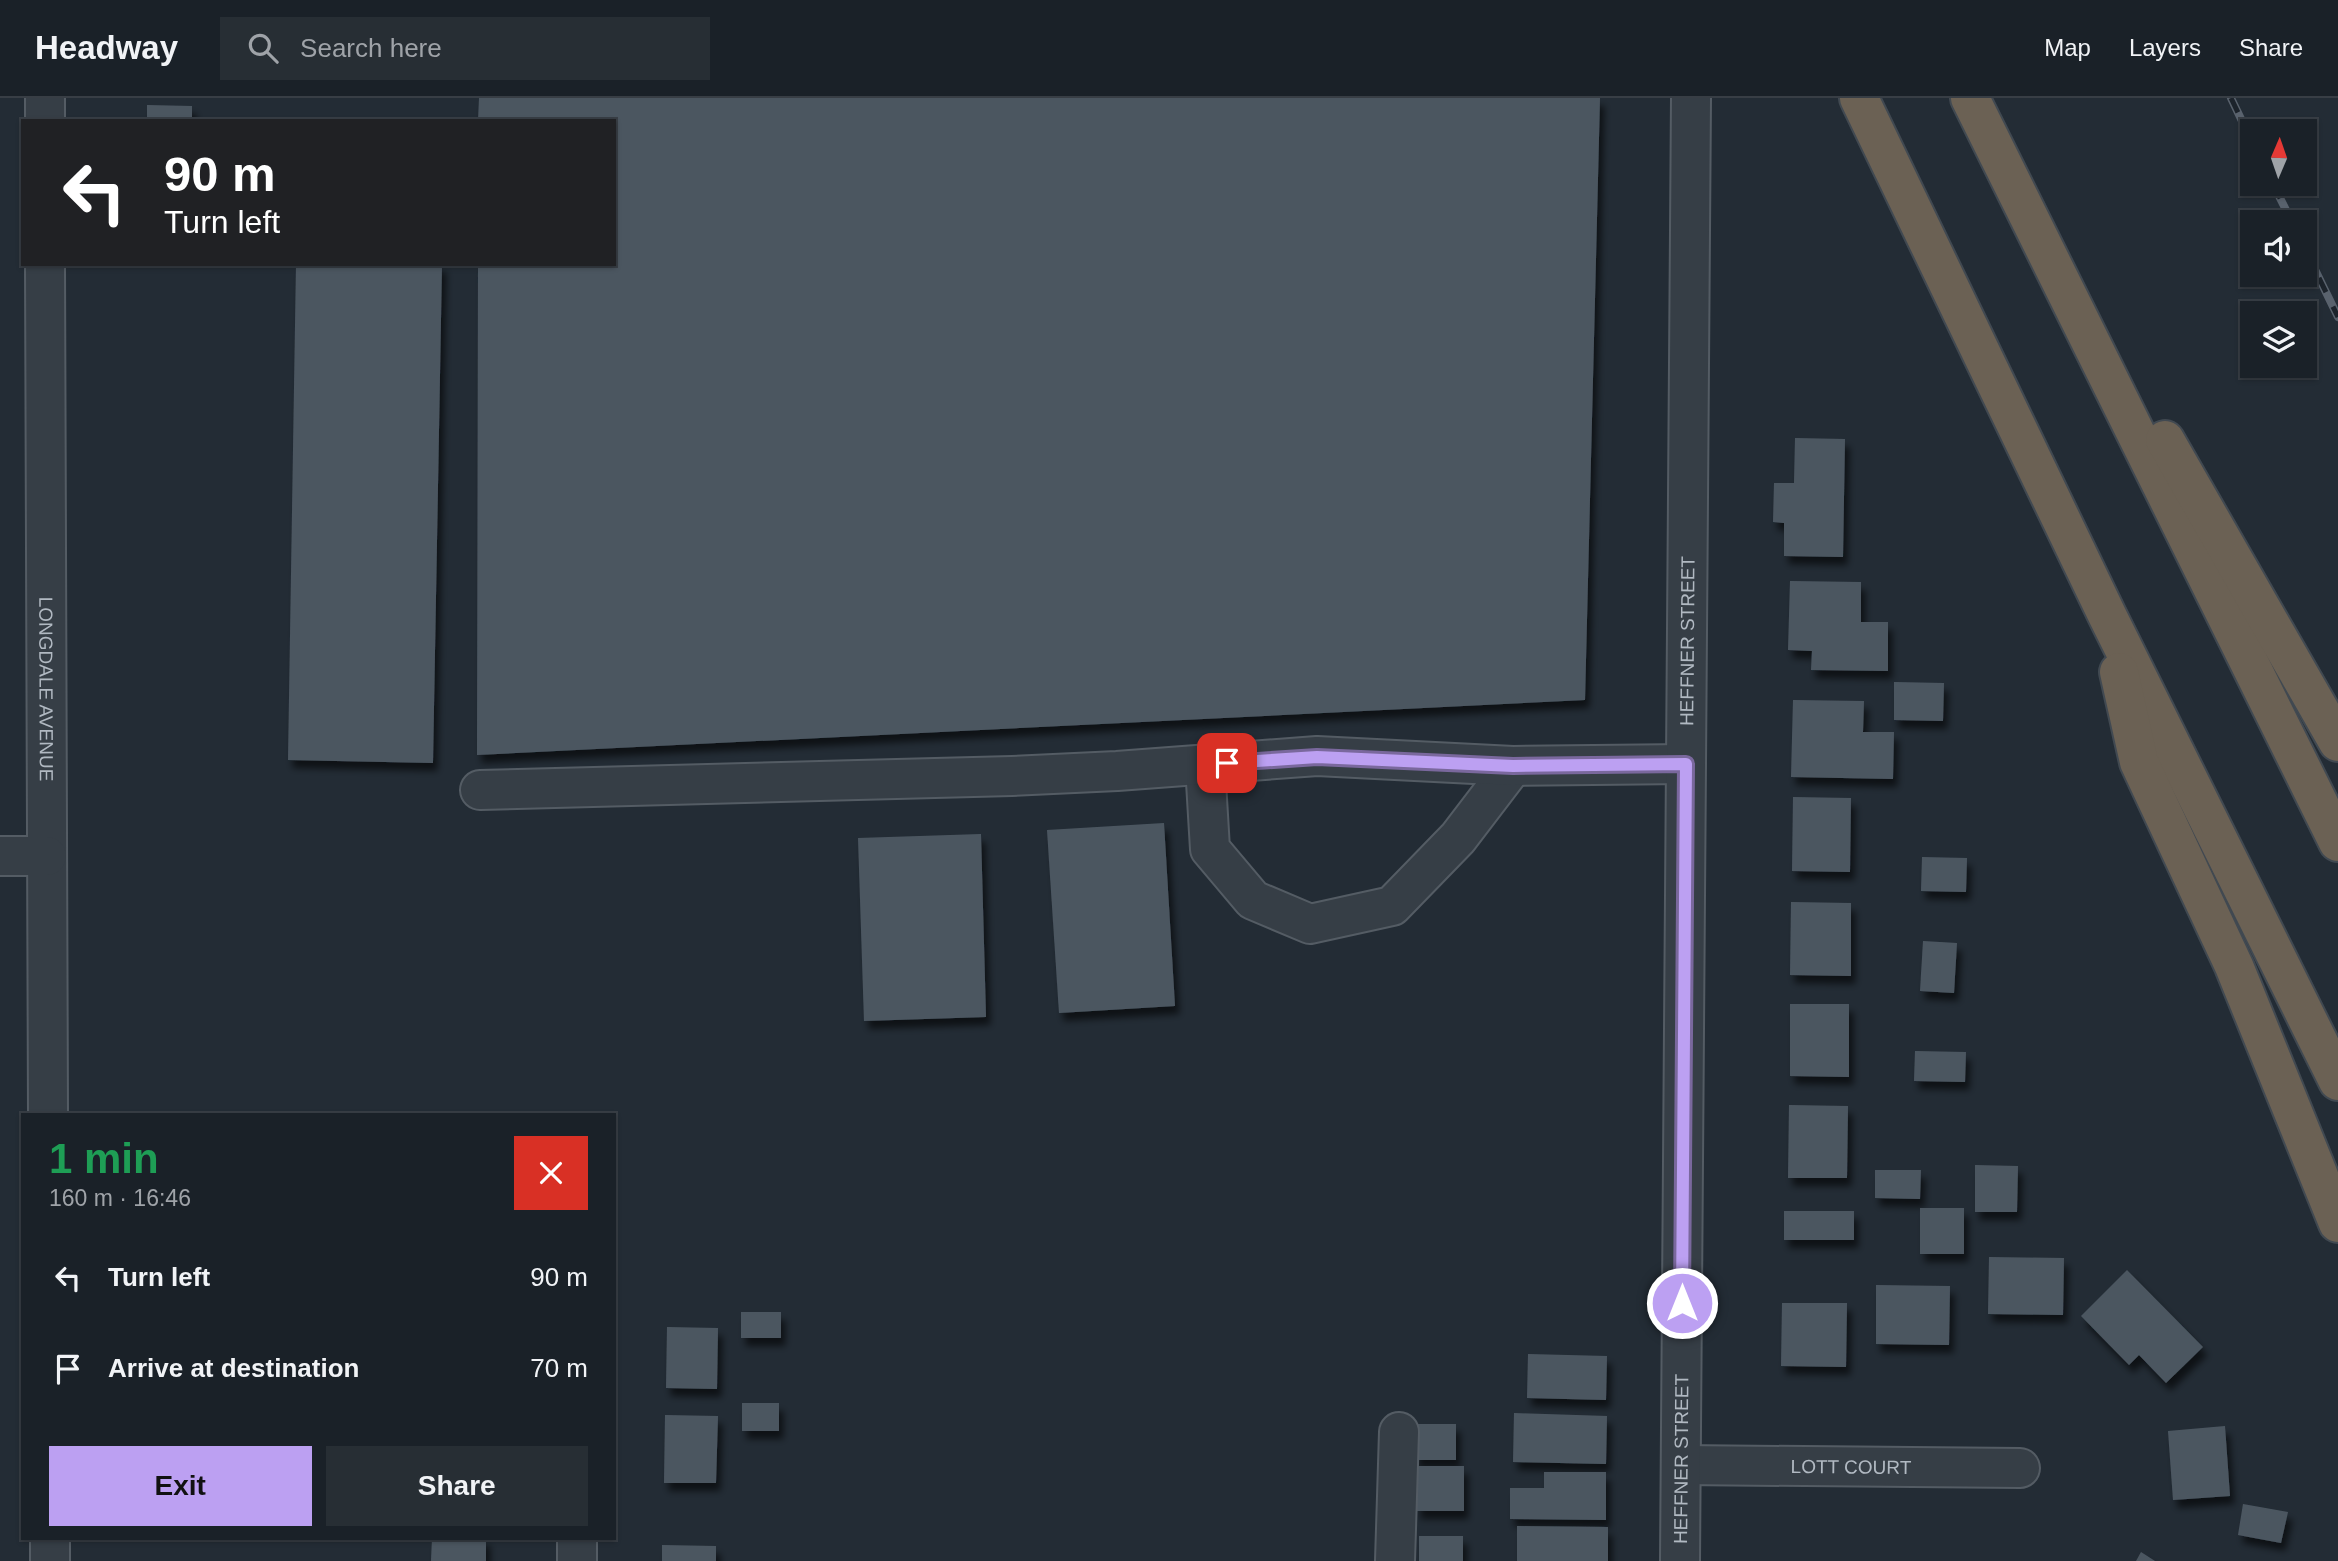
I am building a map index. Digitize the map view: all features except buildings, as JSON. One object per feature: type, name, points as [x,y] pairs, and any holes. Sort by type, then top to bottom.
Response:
[{"type":"highway","points":[[1859,98],[2107,615],[2338,1081]]},
{"type":"highway","points":[[1971,99],[2338,742]]},
{"type":"highway","points":[[1971,99],[2338,842]]},
{"type":"highway","points":[[2107,615],[2139,762],[2234,966],[2338,1223]]},
{"type":"street","points":[[45,98],[45,119]]},
{"type":"street","name":"HEFFNER STREET","points":[[1680,1561],[1691,98]]},
{"type":"street","name":"LONGDALE AVENUE","points":[[46,266],[48,1113]]},
{"type":"street","points":[[480,790],[1012,776],[1317,757],[1513,766],[1686,764]]},
{"type":"street","points":[[1205,765],[1210,849],[1253,900],[1310,924],[1392,906],[1458,838],[1513,766]]},
{"type":"street","points":[[0,856],[47,856]]},
{"type":"street","points":[[1395,1561],[1399,1433]]},
{"type":"street","name":"LOTT COURT","points":[[1681,1465],[2020,1468]]},
{"type":"street","points":[[50,1540],[50,1561]]},
{"type":"street","points":[[577,1540],[577,1561]]},
{"type":"railway","points":[[2231,98],[2241,119]]},
{"type":"railway","points":[[2279,196],[2286,210]]},
{"type":"railway","points":[[2317,274],[2338,317]]},
{"type":"route","points":[[1227,763],[1317,757],[1513,766],[1686,764],[1682,1303]]}]
